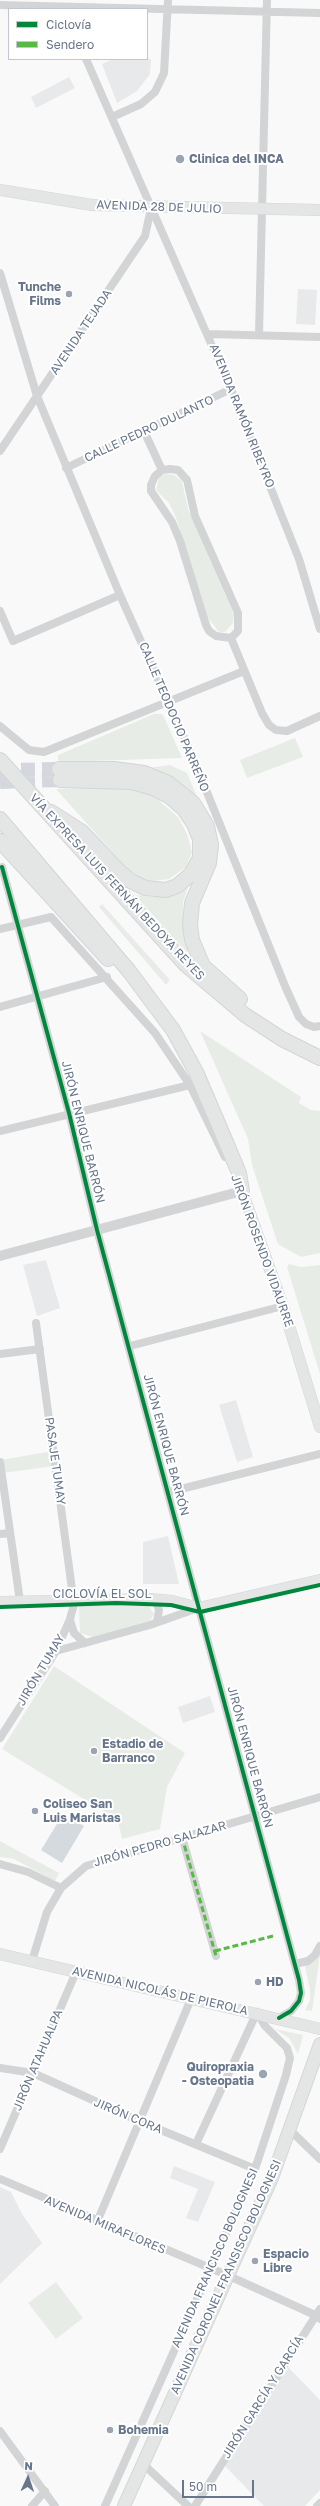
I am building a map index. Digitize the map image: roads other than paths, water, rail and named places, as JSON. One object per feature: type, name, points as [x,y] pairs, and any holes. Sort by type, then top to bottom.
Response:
[{"type":"highway","name":"VÍA EXPRESA LUIS FERNÁN BEDOYA REYES","points":[[0,760],[186,965],[245,1015],[282,1039],[320,1058]]},
{"type":"highway","points":[[41,806],[82,832],[118,870],[138,886],[153,890],[172,888],[182,883],[195,868],[201,847],[197,831],[184,808],[169,796],[153,788],[132,782],[60,775],[114,769],[144,774],[168,783],[193,803],[207,826],[211,845],[209,863],[195,893],[190,910],[191,932],[196,953],[208,972],[282,1039]]},
{"type":"highway","points":[[0,820],[130,971],[173,1030],[196,1072],[239,1173],[242,1191]]},
{"type":"highway","points":[[0,841],[173,1030]]},
{"type":"main road","name":"AVENIDA 28 DE JULIO","points":[[0,190],[92,205],[151,208],[320,210]]},
{"type":"main road","name":"JIRÓN ROSENDO VIDAURRE","points":[[242,1191],[283,1306],[320,1427]]},
{"type":"main road","points":[[0,1602],[74,1599],[150,1599],[172,1601],[199,1608],[320,1580]]},
{"type":"main road","name":"AVENIDA NICOLÁS DE PIEROLA","points":[[0,1954],[257,2012],[320,2029]]},
{"type":"main road","name":"AVENIDA CORONEL FRANSISCO BOLOGNESI","points":[[124,2506],[142,2463],[229,2276],[290,2130],[320,2044]]},
{"type":"main road","points":[[311,2069],[320,2052]]},
{"type":"street","points":[[112,117],[141,104],[155,92],[164,73],[168,0]]},
{"type":"street","points":[[259,335],[266,0]]},
{"type":"street","points":[[0,4],[62,4],[147,8]]},
{"type":"street","points":[[148,8],[320,13]]},
{"type":"street","name":"AVENIDA RAMÓN RIBEYRO","points":[[86,60],[232,389],[299,559],[320,629]]},
{"type":"street","name":"AVENIDA TEJADA","points":[[0,451],[145,236],[151,208]]},
{"type":"street","name":"CALLE TEODOCIO PARREÑO","points":[[0,272],[1,282],[37,396],[66,468],[120,595],[169,701],[299,1017],[306,1024],[314,1027],[320,1026]]},
{"type":"street","points":[[208,334],[320,337]]},
{"type":"street","name":"CALLE PEDRO DULANTO","points":[[66,468],[232,389]]},
{"type":"street","points":[[144,431],[162,470]]},
{"type":"street","points":[[162,470],[178,470],[187,480],[195,516],[238,613],[238,631],[231,638],[216,636],[206,625],[172,522],[151,492],[150,485],[155,476],[162,470]]},
{"type":"street","points":[[0,611],[13,641],[120,595]]},
{"type":"street","points":[[231,638],[262,713],[276,730],[287,731],[320,716]]},
{"type":"street","points":[[0,726],[29,750],[44,752],[244,671]]},
{"type":"street","name":"JIRÓN ENRIQUE BARRÓN","points":[[2,867],[69,1113],[97,1230],[130,1346],[295,1964],[301,1998],[291,2011],[279,2018]]},
{"type":"street","name":"JIRÓN ROSENDO VIDAURRE","points":[[18,924],[50,917],[106,977],[155,1033],[190,1085],[242,1191]]},
{"type":"street","points":[[0,929],[18,924]]},
{"type":"street","points":[[0,1007],[106,977]]},
{"type":"street","points":[[0,1131],[69,1113],[190,1085]]},
{"type":"street","points":[[0,1256],[242,1191]]},
{"type":"street","points":[[130,1346],[283,1306]]},
{"type":"street","name":"PASAJE TUMAY","points":[[36,1323],[74,1599]]},
{"type":"street","points":[[0,1354],[40,1349]]},
{"type":"street","points":[[169,1492],[320,1454]]},
{"type":"street","points":[[0,1466],[20,1601]]},
{"type":"street","points":[[0,1534],[10,1533]]},
{"type":"street","name":"JIRÓN TUMAY","points":[[0,1738],[56,1651],[70,1619],[74,1599]]},
{"type":"street","points":[[150,1599],[159,1610],[157,1622]]},
{"type":"street","points":[[56,1651],[157,1622],[199,1608]]},
{"type":"street","points":[[70,1619],[74,1633],[85,1643]]},
{"type":"street","name":"JIRÓN PEDRO SALAZAR","points":[[32,1962],[47,1912],[61,1888],[86,1866],[320,1796]]},
{"type":"street","points":[[182,1837],[216,1956]]},
{"type":"street","points":[[0,1864],[28,1872],[61,1888]]},
{"type":"street","points":[[295,1964],[304,1964],[316,1955],[320,1946]]},
{"type":"street","name":"JIRÓN ATAHUALPA","points":[[0,2149],[76,1972]]},
{"type":"street","points":[[97,2222],[191,1998]]},
{"type":"street","points":[[196,2144],[257,2012]]},
{"type":"street","name":"AVENIDA FRANCISCO BOLOGNESI","points":[[105,2506],[255,2168],[290,2058],[287,2048],[264,2026],[257,2012]]},
{"type":"street","name":"JIRÓN CORA","points":[[0,2068],[33,2073],[139,2121],[255,2168]]},
{"type":"street","points":[[290,2130],[320,2159]]},
{"type":"street","name":"AVENIDA MIRAFLORES","points":[[0,2179],[97,2222],[318,2314]]},
{"type":"street","name":"JIRÓN GARCÍA Y GARCÍA","points":[[194,2506],[318,2314]]},
{"type":"street","points":[[0,2431],[55,2506]]},
{"type":"street","points":[[142,2463],[188,2506]]},
{"type":"street","points":[[32,2506],[45,2491]]},
{"type":"street","points":[[317,2506],[320,2503]]},
{"type":"tunnel","points":[[0,770],[59,769]]},
{"type":"tunnel","points":[[0,782],[60,780]]},
{"type":"place","name":"Clinica del INCA","points":[[180,159]]},
{"type":"place","name":"Tunche Films","points":[[69,294]]},
{"type":"place","name":"Estadio de Barranco","points":[[94,1751]]},
{"type":"place","name":"Coliseo San Luis Maristas","points":[[35,1811]]},
{"type":"place","name":"HD","points":[[258,1982]]},
{"type":"place","name":"Quiropraxia - Osteopatia","points":[[263,2074]]},
{"type":"place","name":"Espacio Libre","points":[[255,2261]]},
{"type":"place","name":"Bohemia","points":[[110,2430]]}]
